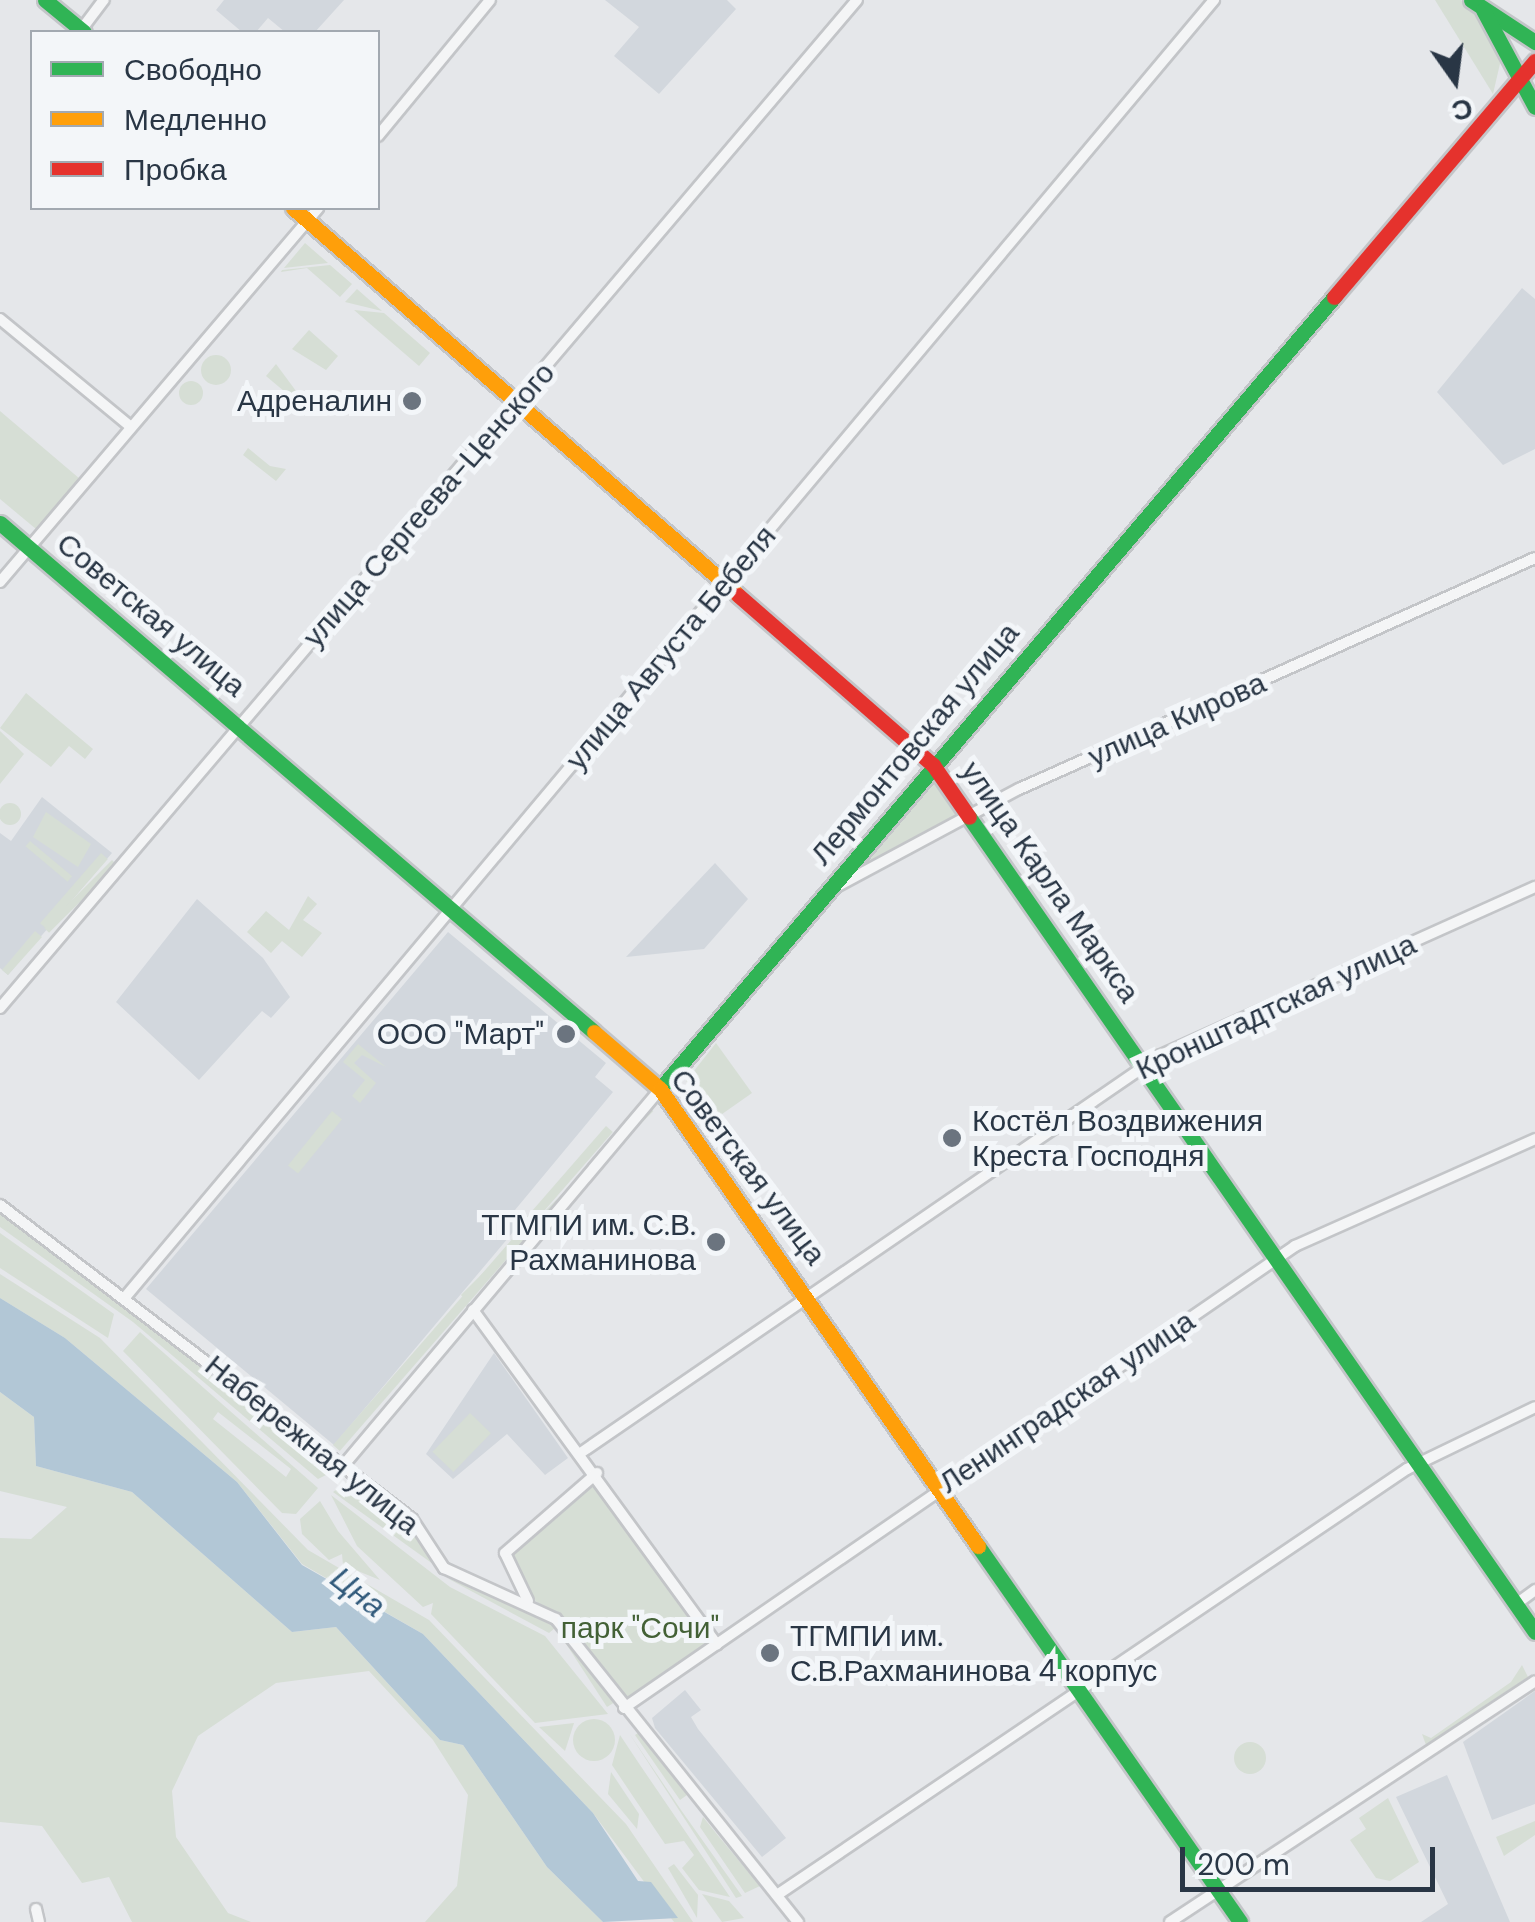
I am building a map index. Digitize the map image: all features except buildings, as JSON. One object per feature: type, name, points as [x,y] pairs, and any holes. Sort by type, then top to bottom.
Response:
[{"type":"main road","points":[[45,0],[82,30]]},
{"type":"main road","points":[[1481,3],[1535,42]]},
{"type":"main road","points":[[1481,3],[1535,107]]},
{"type":"main road","name":"Лермонтовская улица","points":[[660,1090],[1535,62]]},
{"type":"main road","name":"улица Карла Маркса","points":[[313,214],[518,401],[934,765],[973,814],[1535,1632]]},
{"type":"main road","name":"Советская улица","points":[[0,523],[660,1090],[810,1296],[1240,1922]]},
{"type":"main road","name":"Советская улица","points":[[1218,1894],[1228,1922]]},
{"type":"street","points":[[84,30],[104,0]]},
{"type":"street","points":[[380,134],[490,0]]},
{"type":"street","name":"улица Сергеева-Ценского","points":[[0,1008],[857,0]]},
{"type":"street","name":"улица Августа Бебеля","points":[[127,1295],[1214,0]]},
{"type":"street","points":[[0,582],[313,214]]},
{"type":"street","points":[[0,319],[132,427]]},
{"type":"street","name":"улица Кирова","points":[[825,893],[973,814],[1535,558]]},
{"type":"street","name":"Кронштадтская улица","points":[[582,1452],[1144,1066],[1535,887]]},
{"type":"street","name":"Лермонтовская улица","points":[[342,1467],[660,1090]]},
{"type":"street","name":"Ленинградская улица","points":[[624,1708],[1276,1259],[1535,1139]]},
{"type":"street","name":"Набережная улица","points":[[0,1205],[127,1295],[412,1519],[444,1568],[528,1601],[556,1620],[798,1922]]},
{"type":"street","points":[[472,1310],[582,1452],[717,1644]]},
{"type":"street","points":[[777,1895],[1418,1462],[1535,1407]]},
{"type":"street","points":[[528,1601],[505,1553],[596,1472]]},
{"type":"street","points":[[1516,1604],[1535,1590]]},
{"type":"street","points":[[1170,1922],[1218,1894],[1535,1681]]},
{"type":"street","points":[[36,1910],[39,1922]]},
{"type":"shaded area","points":[[224,0],[344,0],[317,30],[283,30],[268,18],[258,30],[240,30],[216,10]]},
{"type":"shaded area","points":[[605,0],[727,0],[736,9],[659,94],[614,56],[639,27]]},
{"type":"shaded area","points":[[1522,288],[1535,299],[1535,449],[1503,465],[1437,392]]},
{"type":"shaded area","points":[[42,797],[112,853],[8,975],[0,968],[0,833],[11,841]]},
{"type":"shaded area","points":[[715,863],[748,899],[704,949],[626,957]]},
{"type":"shaded area","points":[[197,899],[263,958],[290,997],[271,1018],[262,1011],[199,1080],[116,1002]]},
{"type":"shaded area","points":[[448,932],[606,1063],[595,1077],[613,1092],[510,1216],[519,1225],[334,1445],[146,1289]]},
{"type":"shaded area","points":[[494,1353],[568,1458],[545,1475],[507,1434],[453,1479],[426,1454]]},
{"type":"shaded area","points":[[685,1690],[701,1710],[691,1717],[698,1729],[786,1838],[762,1857],[655,1728],[652,1718]]},
{"type":"shaded area","points":[[1535,1691],[1535,1804],[1492,1820],[1463,1742]]},
{"type":"shaded area","points":[[1447,1775],[1510,1922],[1421,1922],[1448,1904],[1396,1797]]},
{"type":"green space","points":[[1435,0],[1461,0],[1486,24],[1502,55],[1493,94]]},
{"type":"green space","points":[[305,243],[328,263],[284,268]]},
{"type":"green space","points":[[330,265],[352,284],[340,297],[307,268],[281,272],[282,270]]},
{"type":"green space","points":[[357,289],[382,311],[345,302]]},
{"type":"green space","points":[[354,310],[384,313],[430,353],[419,366]]},
{"type":"green space","points":[[309,330],[338,356],[326,370],[292,349]]},
{"type":"green space","points":[[216,355],[227,359],[231,370],[227,381],[216,385],[205,381],[201,370],[205,359]]},
{"type":"green space","points":[[276,364],[296,391],[291,397],[266,376]]},
{"type":"green space","points":[[191,381],[200,384],[200,402],[191,405],[182,402],[179,393],[182,384]]},
{"type":"green space","points":[[0,411],[80,479],[36,529],[0,499]]},
{"type":"green space","points":[[248,448],[270,466],[286,469],[276,481],[243,455]]},
{"type":"green space","points":[[26,693],[93,749],[85,759],[69,746],[51,767],[0,728]]},
{"type":"green space","points":[[0,731],[24,754],[0,784]]},
{"type":"green space","points":[[931,773],[966,813],[858,867]]},
{"type":"green space","points":[[10,803],[18,806],[18,822],[10,825],[2,822],[-1,814],[2,806]]},
{"type":"green space","points":[[46,812],[91,844],[78,867],[33,837]]},
{"type":"green space","points":[[30,841],[72,876],[68,882],[26,846]]},
{"type":"green space","points":[[101,853],[108,859],[47,929],[40,923]]},
{"type":"green space","points":[[112,860],[117,865],[49,933],[44,928]]},
{"type":"green space","points":[[308,896],[317,904],[303,920],[322,933],[302,957],[282,941],[271,953],[247,932],[266,911],[289,930]]},
{"type":"green space","points":[[35,931],[42,937],[8,975],[2,970]]},
{"type":"green space","points":[[716,1043],[752,1093],[715,1119],[686,1081]]},
{"type":"green space","points":[[358,1044],[386,1067],[362,1055],[354,1063],[376,1083],[360,1103],[352,1096],[365,1080],[343,1062]]},
{"type":"green space","points":[[649,1107],[653,1111],[465,1299],[461,1295]]},
{"type":"green space","points":[[332,1111],[342,1119],[298,1174],[288,1165]]},
{"type":"green space","points":[[606,1126],[613,1132],[530,1227],[523,1221]]},
{"type":"green space","points":[[0,1211],[328,1462],[328,1474],[318,1479],[133,1322],[0,1227]]},
{"type":"green space","points":[[520,1230],[527,1236],[340,1451],[333,1445]]},
{"type":"green space","points":[[0,1233],[114,1314],[108,1338],[0,1268]]},
{"type":"green space","points":[[0,1274],[100,1338],[308,1550],[429,1620],[626,1824],[693,1922],[674,1922],[593,1813],[423,1634],[302,1564],[237,1482],[65,1338],[0,1298]]},
{"type":"green space","points":[[140,1332],[318,1488],[296,1514],[282,1513],[123,1351]],"holes":[[[218,1412],[291,1469],[286,1477],[213,1419]]]},
{"type":"green space","points":[[0,1392],[34,1417],[36,1466],[132,1492],[292,1632],[336,1627],[440,1740],[463,1745],[547,1867],[603,1922],[425,1922],[457,1886],[468,1795],[433,1740],[369,1671],[276,1683],[198,1736],[172,1791],[176,1837],[228,1913],[251,1922],[132,1922],[109,1877],[82,1883],[42,1826],[0,1822],[0,1538],[31,1539],[67,1507],[0,1491]]},
{"type":"green space","points":[[470,1413],[491,1433],[453,1472],[432,1452]]},
{"type":"green space","points":[[349,1480],[408,1521],[433,1564],[333,1492]]},
{"type":"green space","name":"парк \"Сочи\"","points":[[591,1482],[711,1643],[627,1699],[558,1616],[531,1598],[509,1554]]},
{"type":"green space","points":[[331,1495],[450,1587],[545,1636],[608,1714],[535,1723],[431,1614],[433,1603],[423,1607],[357,1546]]},
{"type":"green space","points":[[320,1501],[338,1531],[380,1580],[343,1565],[342,1554],[329,1560],[302,1534],[300,1519]]},
{"type":"green space","points":[[447,1578],[543,1617],[555,1628],[549,1633]]},
{"type":"green space","points":[[561,1636],[615,1702],[607,1707]]},
{"type":"green space","points":[[1522,1665],[1528,1677],[1426,1745],[1422,1734],[1431,1738],[1511,1682]]},
{"type":"green space","points":[[594,1719],[609,1725],[615,1740],[609,1755],[594,1761],[579,1755],[573,1740],[579,1725]]},
{"type":"green space","points":[[574,1723],[565,1751],[539,1727]]},
{"type":"green space","points":[[641,1731],[687,1795],[680,1800],[635,1735]]},
{"type":"green space","points":[[629,1733],[681,1810],[742,1896],[736,1898]]},
{"type":"green space","points":[[620,1735],[730,1897],[699,1890],[682,1868],[694,1855],[684,1841],[665,1844],[612,1765]]},
{"type":"green space","points":[[1250,1742],[1261,1747],[1266,1758],[1261,1769],[1250,1774],[1239,1769],[1234,1758],[1239,1747]]},
{"type":"green space","points":[[611,1772],[639,1814],[637,1829],[608,1794]]},
{"type":"green space","points":[[1388,1798],[1419,1862],[1390,1881],[1376,1878],[1350,1840],[1366,1829],[1359,1818]]},
{"type":"green space","points":[[703,1817],[760,1886],[745,1893],[700,1827]]},
{"type":"green space","points":[[1535,1821],[1535,1835],[1504,1856],[1496,1837]]},
{"type":"green space","points":[[674,1864],[698,1895],[697,1918],[668,1868]]},
{"type":"green space","points":[[702,1894],[729,1901],[744,1918],[722,1922]]},
{"type":"water","points":[[0,1298],[65,1338],[237,1482],[302,1565],[423,1634],[593,1813],[638,1881],[651,1882],[678,1918],[603,1922],[547,1867],[463,1745],[440,1740],[336,1627],[292,1632],[132,1492],[36,1466],[34,1417],[0,1392]]},
{"type":"traffic: fast","points":[[45,0],[82,30]]},
{"type":"traffic: fast","points":[[1471,0],[1535,42]]},
{"type":"traffic: fast","points":[[1483,10],[1535,107]]},
{"type":"traffic: fast","points":[[660,1089],[1334,297]]},
{"type":"traffic: fast","points":[[0,523],[594,1032]]},
{"type":"traffic: fast","points":[[969,817],[1535,1632]]},
{"type":"traffic: fast","points":[[978,1546],[1240,1922]]},
{"type":"traffic: slow","points":[[295,210],[738,595]]},
{"type":"traffic: slow","points":[[594,1032],[660,1089],[978,1546]]},
{"type":"traffic: jam","points":[[1334,297],[1535,61]]},
{"type":"traffic: jam","points":[[738,595],[933,765],[969,817]]},
{"type":"place","name":"Адреналин","points":[[412,401]]},
{"type":"place","name":"ООО \"Март\"","points":[[566,1034]]},
{"type":"place","name":"Костёл Воздвижения Креста Господня","points":[[952,1138]]},
{"type":"place","name":"ТГМПИ им. С.В. Рахманинова","points":[[716,1242]]},
{"type":"place","name":"ТГМПИ им. С.В.Рахманинова 4 корпус","points":[[770,1653]]},
{"type":"water label","name":"Цна","points":[[358,1592]]}]
